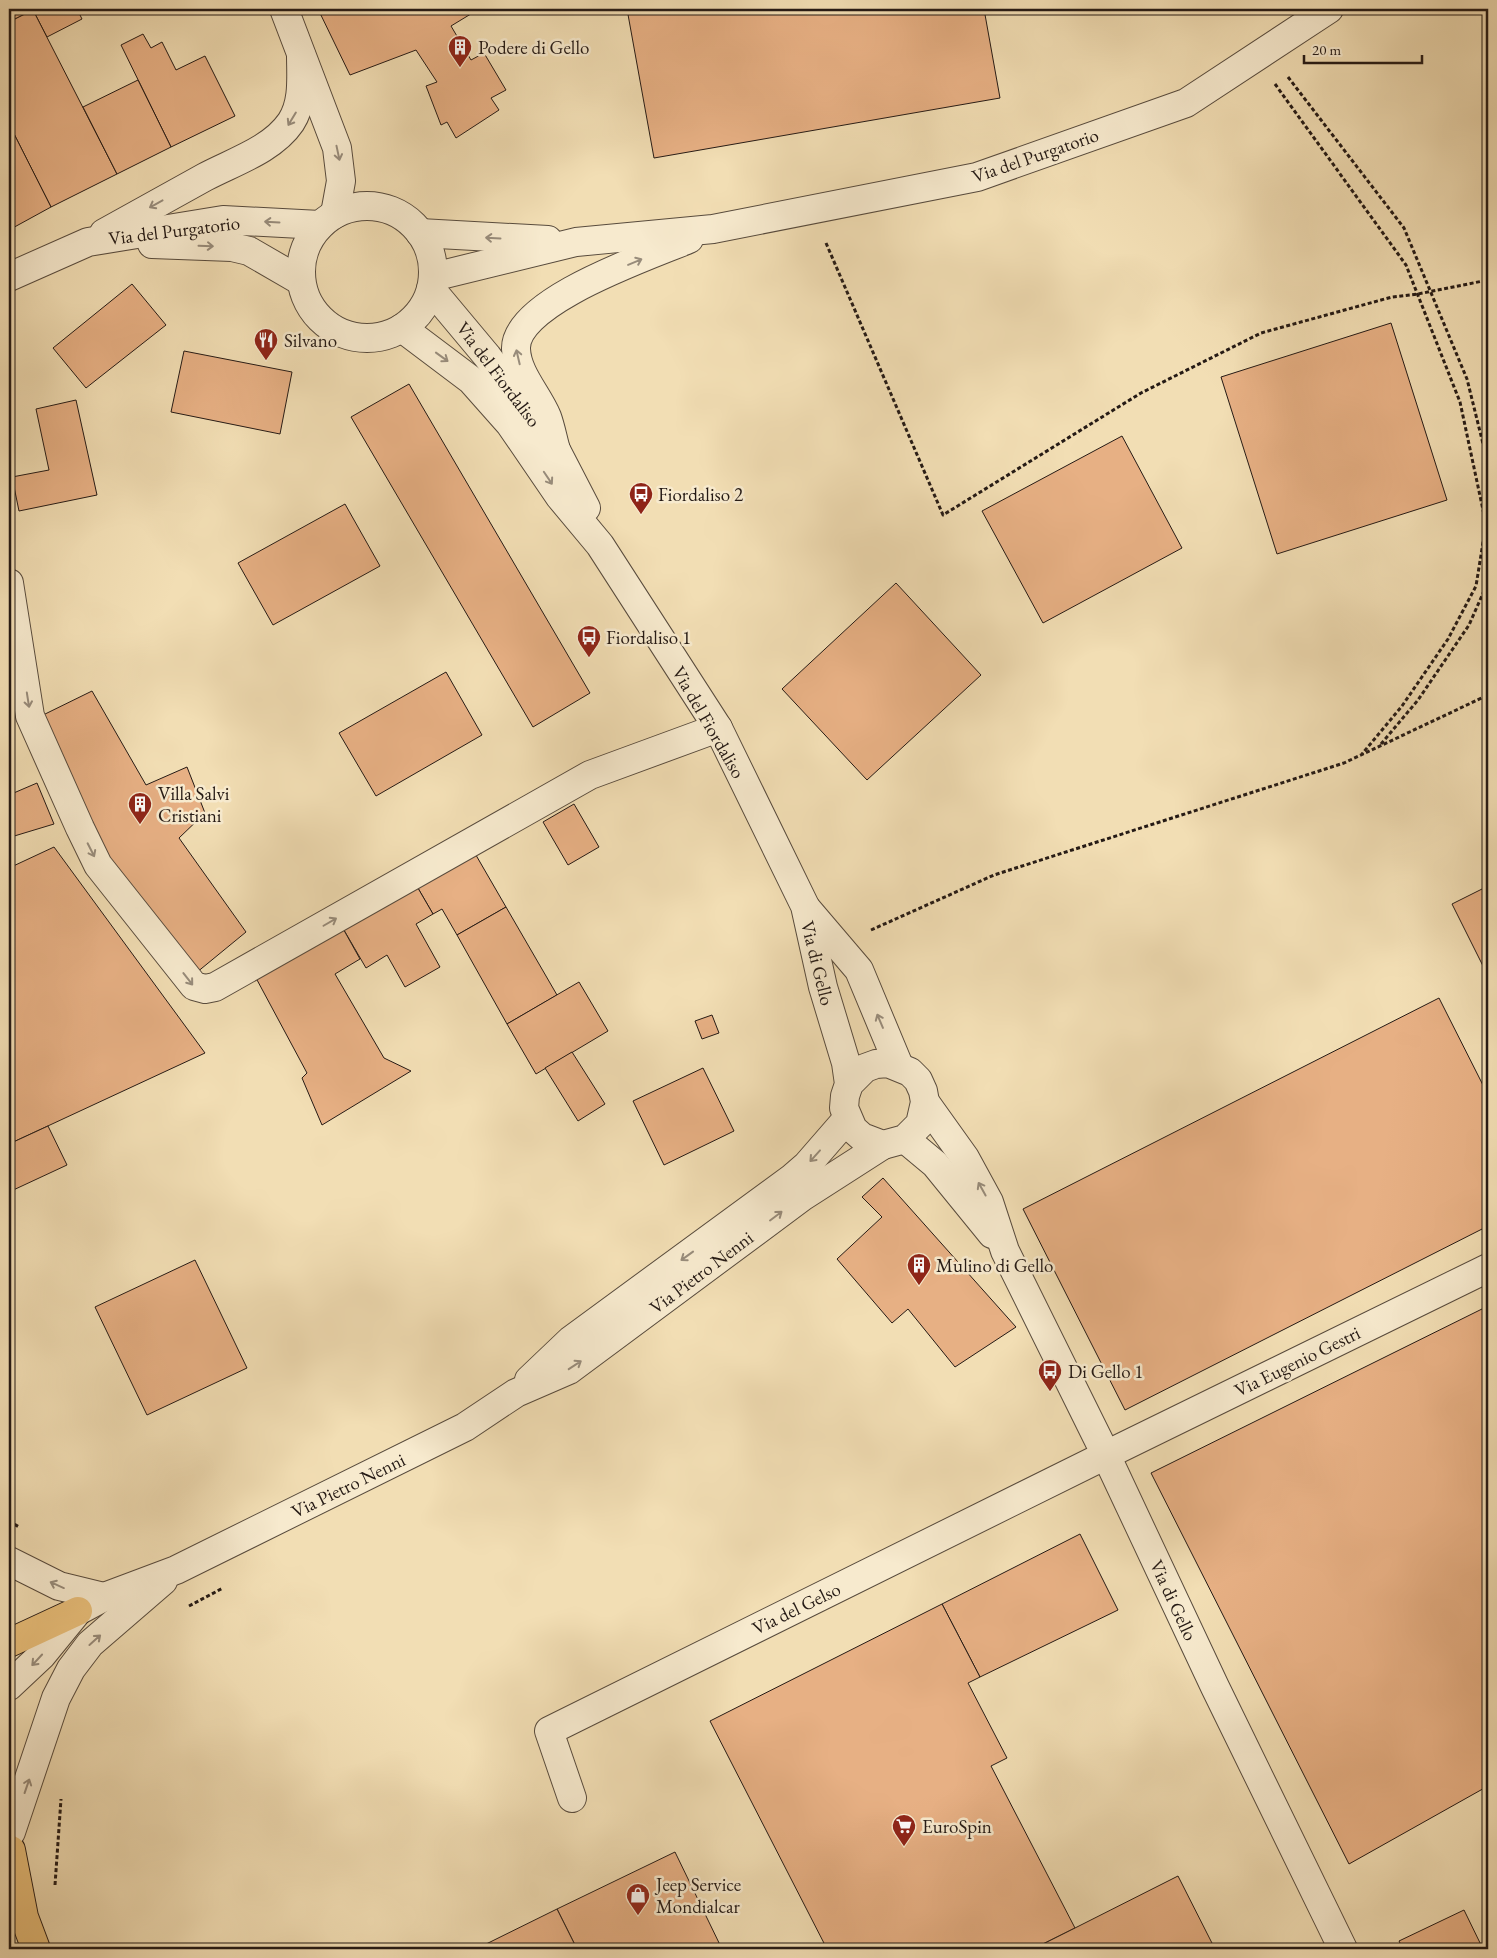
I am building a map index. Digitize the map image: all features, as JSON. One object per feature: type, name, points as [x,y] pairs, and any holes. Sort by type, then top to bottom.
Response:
[{"type":"highway","points":[[9,1643],[78,1611]]},
{"type":"highway","points":[[10,1839],[24,1917],[36,1949]]},
{"type":"street","points":[[284,9],[337,148],[341,181],[328,219],[308,241],[302,260],[301,281],[306,299],[316,315],[339,332],[366,339],[385,336],[402,328],[415,317],[425,304],[432,283],[576,242]]},
{"type":"street","name":"Via del Purgatorio","points":[[713,228],[977,178],[1186,103],[1329,9]]},
{"type":"street","points":[[88,242],[253,153],[279,136],[292,122],[298,108],[301,92],[301,55]]},
{"type":"street","name":"Via del Purgatorio","points":[[9,276],[88,242],[224,220],[328,219],[352,208],[372,206],[399,215],[420,233],[432,261],[432,283]]},
{"type":"street","points":[[420,233],[576,242],[713,228]]},
{"type":"street","points":[[556,450],[547,418],[521,370],[517,358],[516,347],[525,325],[536,313],[563,294],[713,228]]},
{"type":"street","name":"Via del Purgatorio","points":[[88,242],[232,246],[249,250],[268,259],[301,281]]},
{"type":"street","name":"Via del Fiordaliso","points":[[432,283],[556,450],[584,504],[600,545]]},
{"type":"street","name":"Via del Fiordaliso","points":[[402,328],[458,368],[489,398],[510,424],[560,497],[600,545],[718,728],[805,906]]},
{"type":"street","points":[[9,583],[30,716],[80,828],[98,865],[194,986],[205,989],[215,987],[590,775],[718,728]]},
{"type":"street","name":"Via di Gello","points":[[805,906],[858,970],[899,1066]]},
{"type":"street","name":"Via di Gello","points":[[805,906],[823,987],[846,1063],[848,1084]]},
{"type":"street","points":[[888,1063],[899,1066],[918,1080],[925,1102],[920,1124],[894,1142],[862,1137],[847,1119],[845,1096],[848,1084],[856,1074],[871,1066],[888,1063]]},
{"type":"street","name":"Via di Gello","points":[[925,1102],[965,1158],[989,1202],[1005,1251],[1106,1454],[1215,1687],[1343,1949]]},
{"type":"street","name":"Via Pietro Nenni","points":[[516,1393],[571,1340],[792,1178],[807,1165],[847,1119]]},
{"type":"street","name":"Via di Gello","points":[[894,1142],[935,1164],[1005,1251]]},
{"type":"street","name":"Via Pietro Nenni","points":[[9,1686],[42,1655],[78,1611],[104,1597],[176,1570],[465,1427],[516,1393],[569,1370],[802,1197],[894,1142]]},
{"type":"street","name":"Via Eugenio Gestri","points":[[1106,1454],[1488,1268]]},
{"type":"street","name":"Via del Gelso","points":[[572,1798],[549,1731],[1106,1454]]},
{"type":"street","points":[[9,1560],[59,1586],[104,1597]]},
{"type":"street","name":"Via Pietro Nenni","points":[[10,1839],[56,1698],[71,1669],[90,1644],[176,1570]]},
{"type":"path","points":[[1260,54],[1404,228],[1467,379],[1488,464]]},
{"type":"path","points":[[1260,54],[1279,88],[1406,264],[1460,402],[1486,524],[1476,586],[1448,639],[1402,706],[1362,754]]},
{"type":"path","points":[[826,243],[943,515],[1141,393],[1261,333],[1392,297],[1418,294],[1488,280]]},
{"type":"path","points":[[1381,745],[1418,700],[1469,625],[1488,582]]},
{"type":"path","points":[[870,930],[994,874],[1344,762],[1488,695]]},
{"type":"path","points":[[184,1608],[228,1586]]},
{"type":"path","points":[[55,1892],[61,1790]]},
{"type":"building","points":[[9,9],[35,9],[9,22]]},
{"type":"building","points":[[77,9],[82,19],[47,37],[33,10]]},
{"type":"building","name":"Podere di Gello","points":[[318,9],[479,9],[451,26],[471,60],[484,53],[506,90],[491,98],[499,110],[456,138],[447,122],[441,125],[426,86],[437,82],[416,50],[350,75]]},
{"type":"building","points":[[627,9],[984,9],[1000,98],[654,158]]},
{"type":"building","points":[[33,10],[117,174],[51,207],[9,124],[9,22]]},
{"type":"building","points":[[143,34],[151,48],[162,42],[176,70],[205,56],[235,116],[171,147],[121,45]]},
{"type":"building","points":[[138,80],[171,147],[117,174],[83,107]]},
{"type":"building","points":[[9,124],[51,207],[9,230]]},
{"type":"building","points":[[132,284],[166,325],[86,388],[53,348]]},
{"type":"building","points":[[1391,323],[1447,500],[1277,554],[1221,377]]},
{"type":"building","points":[[184,351],[292,372],[280,434],[171,412]]},
{"type":"building","points":[[409,384],[590,693],[533,727],[351,417]]},
{"type":"building","points":[[76,400],[97,495],[19,511],[12,477],[49,470],[36,409]]},
{"type":"building","points":[[1122,436],[1182,548],[1043,623],[982,511]]},
{"type":"building","points":[[345,504],[380,566],[273,625],[238,563]]},
{"type":"building","points":[[896,583],[981,675],[867,780],[782,689]]},
{"type":"building","points":[[446,672],[482,735],[376,796],[339,733]]},
{"type":"building","name":"Villa Salvi Cristiani","points":[[92,691],[146,785],[187,767],[205,813],[179,838],[246,932],[196,973],[100,854],[39,717]]},
{"type":"building","points":[[37,783],[54,824],[11,837],[9,830],[9,795]]},
{"type":"building","points":[[574,804],[599,847],[568,865],[543,822]]},
{"type":"building","points":[[54,847],[205,1053],[9,1144],[9,868]]},
{"type":"building","points":[[473,850],[506,907],[457,935],[442,909],[433,914],[415,883]]},
{"type":"building","points":[[415,883],[433,914],[416,924],[440,967],[405,987],[387,955],[366,968],[341,925]]},
{"type":"building","points":[[1488,886],[1488,976],[1452,904]]},
{"type":"building","points":[[506,907],[557,995],[507,1024],[457,935]]},
{"type":"building","points":[[341,925],[360,959],[335,974],[384,1058],[411,1071],[322,1125],[302,1078],[307,1073],[256,978]]},
{"type":"building","points":[[579,982],[608,1031],[536,1074],[507,1024]]},
{"type":"building","points":[[1439,998],[1488,1095],[1488,1226],[1125,1410],[1023,1209]]},
{"type":"building","points":[[712,1015],[719,1033],[702,1039],[695,1021]]},
{"type":"building","points":[[572,1052],[605,1104],[578,1121],[545,1068]]},
{"type":"building","points":[[703,1068],[734,1131],[664,1165],[633,1101]]},
{"type":"building","points":[[48,1126],[67,1165],[9,1192],[9,1144]]},
{"type":"building","name":"Mulino di Gello","points":[[883,1178],[1016,1327],[955,1367],[908,1309],[892,1323],[837,1259],[882,1217],[862,1197]]},
{"type":"building","points":[[195,1260],[247,1368],[147,1415],[95,1307]]},
{"type":"building","points":[[1488,1306],[1488,1786],[1349,1864],[1151,1473]]},
{"type":"building","points":[[1080,1534],[1118,1610],[980,1677],[942,1604]]},
{"type":"building","name":"EuroSpin","points":[[942,1604],[980,1677],[968,1683],[1007,1758],[991,1766],[1075,1928],[1033,1949],[827,1949],[710,1721]]},
{"type":"building","points":[[675,1852],[722,1949],[577,1949],[557,1909]]},
{"type":"building","points":[[1178,1876],[1215,1949],[1033,1949],[1075,1928]]},
{"type":"building","points":[[557,1909],[577,1949],[476,1949]]},
{"type":"building","points":[[1464,1910],[1483,1949],[1403,1949],[1399,1941]]},
{"type":"place","name":"Podere di Gello","points":[[460,68]]},
{"type":"place","name":"Silvano","points":[[266,361]]},
{"type":"place","name":"Fiordaliso 2","points":[[641,515]]},
{"type":"place","name":"Fiordaliso 1","points":[[589,658]]},
{"type":"place","name":"Villa Salvi Cristiani","points":[[140,825]]},
{"type":"place","name":"Mulino di Gello","points":[[919,1286]]},
{"type":"place","name":"Di Gello 1","points":[[1050,1392]]},
{"type":"place","name":"EuroSpin","points":[[904,1847]]},
{"type":"place","name":"Jeep Service Mondialcar","points":[[638,1916]]}]
